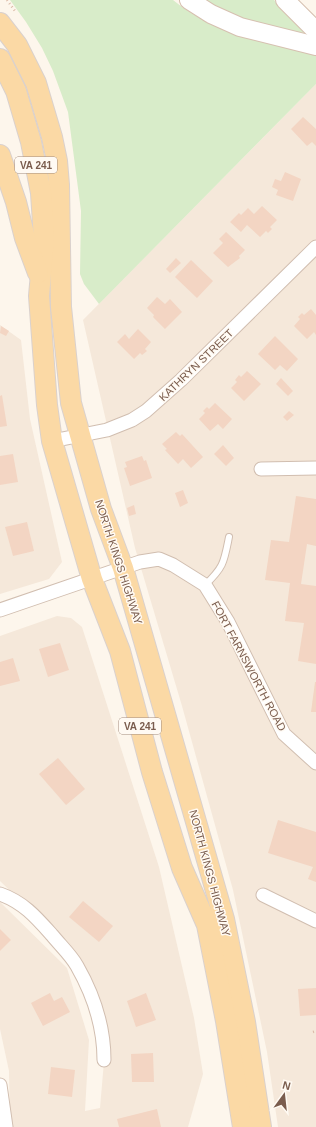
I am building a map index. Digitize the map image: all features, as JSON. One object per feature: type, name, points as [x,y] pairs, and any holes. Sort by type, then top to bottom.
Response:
[{"type":"main road","points":[[189,0],[211,14],[240,27],[316,46]]},
{"type":"main road","points":[[285,0],[316,31]]},
{"type":"main road","name":"NORTH KINGS HIGHWAY","points":[[0,23],[17,45],[36,83],[52,137],[57,161],[61,307],[72,403],[101,509],[123,568],[224,919],[245,1022],[261,1127]]},
{"type":"main road","name":"NORTH KINGS HIGHWAY","points":[[0,59],[16,91],[31,142],[41,192],[44,239],[39,276],[39,296],[47,405],[52,441],[92,579],[120,651],[152,772],[182,868],[206,925],[226,1021],[243,1127]]},
{"type":"main road","name":"VA 241","points":[[0,155],[14,195],[25,238],[39,276]]},
{"type":"street","name":"KATHRYN STREET","points":[[52,441],[106,430],[132,420],[146,411],[232,331],[316,247]]},
{"type":"street","points":[[261,469],[316,468]]},
{"type":"street","name":"FORT FARNSWORTH ROAD","points":[[0,610],[140,562],[159,559],[173,565],[205,585],[228,622],[284,734],[316,763]]},
{"type":"street","points":[[0,894],[14,898],[33,913],[77,965],[92,997],[98,1016],[104,1048],[104,1060]]},
{"type":"street","points":[[263,895],[316,921]]},
{"type":"street","points":[[0,1085],[6,1127]]},
{"type":"lane","points":[[205,585],[218,574],[224,565],[229,537]]},
{"type":"shaded area","points":[[316,84],[316,1127],[278,1127],[267,1052],[233,890],[182,706],[135,548],[83,320]]},
{"type":"shaded area","points":[[0,325],[21,340],[30,419],[62,562],[49,579],[0,594]]},
{"type":"shaded area","points":[[57,616],[71,618],[82,627],[159,867],[194,1018],[203,1074],[188,1127],[10,1127],[9,1071],[0,1029],[0,902],[67,968],[89,1040],[85,1111],[100,1108],[106,1038],[82,960],[0,881],[0,636]]},
{"type":"green space","points":[[10,0],[173,0],[188,11],[222,28],[260,39],[316,52],[316,84],[99,304],[84,284],[80,274],[81,211],[68,112],[53,71],[42,48]]},
{"type":"green space","points":[[205,0],[274,0],[306,32],[285,32],[270,29],[239,18]]},
{"type":"building","points":[[303,117],[316,129],[316,146],[312,142],[307,146],[291,129]]},
{"type":"building","points":[[285,172],[301,179],[293,201],[276,195],[278,190],[272,187],[275,179],[281,181]]},
{"type":"building","points":[[262,206],[277,220],[270,227],[272,229],[268,233],[266,231],[260,237],[247,225],[241,232],[230,222],[239,213],[241,215],[248,208],[254,214]]},
{"type":"building","points":[[226,232],[245,250],[239,256],[240,258],[228,267],[213,253],[223,243],[219,239]]},
{"type":"building","points":[[176,258],[181,263],[170,273],[166,269]]},
{"type":"building","points":[[191,260],[213,281],[197,298],[175,277]]},
{"type":"building","points":[[157,297],[165,304],[170,299],[182,312],[165,329],[153,317],[154,315],[147,308]]},
{"type":"building","points":[[311,309],[316,315],[316,335],[314,332],[307,339],[294,326],[300,319],[298,317],[302,313],[304,315]]},
{"type":"building","points":[[1,326],[9,331],[6,336],[0,333]]},
{"type":"building","points":[[138,329],[151,342],[145,349],[147,351],[142,355],[140,353],[134,359],[117,342],[125,334],[129,339]]},
{"type":"building","points":[[275,336],[298,359],[287,371],[280,365],[275,370],[258,354]]},
{"type":"building","points":[[247,371],[261,384],[244,401],[231,388],[237,382],[235,380],[239,375],[241,377]]},
{"type":"building","points":[[281,378],[293,391],[288,396],[276,384]]},
{"type":"building","points":[[2,395],[7,426],[0,427],[0,396]]},
{"type":"building","points":[[215,403],[232,419],[223,429],[218,424],[210,431],[199,419],[205,413],[203,411],[207,407],[209,409]]},
{"type":"building","points":[[289,411],[294,415],[287,421],[283,417]]},
{"type":"building","points":[[176,432],[180,436],[182,434],[203,457],[191,468],[183,459],[178,464],[165,450],[167,449],[162,444]]},
{"type":"building","points":[[223,445],[234,458],[226,466],[214,454]]},
{"type":"building","points":[[13,454],[18,482],[0,485],[0,456]]},
{"type":"building","points":[[142,456],[144,461],[146,460],[152,478],[130,486],[124,468],[127,467],[125,462]]},
{"type":"building","points":[[183,490],[188,503],[180,507],[175,493]]},
{"type":"building","points":[[296,496],[316,499],[316,546],[307,544],[301,584],[316,586],[316,664],[298,661],[304,623],[285,621],[290,583],[265,580],[271,540],[289,542]]},
{"type":"building","points":[[134,505],[136,514],[129,516],[127,508]]},
{"type":"building","points":[[27,522],[34,551],[13,556],[5,527]]},
{"type":"building","points":[[60,643],[69,670],[48,677],[39,649]]},
{"type":"building","points":[[13,658],[20,681],[0,686],[0,662]]},
{"type":"building","points":[[315,682],[316,712],[311,712]]},
{"type":"building","points":[[58,758],[85,789],[66,805],[39,774]]},
{"type":"building","points":[[278,820],[316,832],[316,882],[308,879],[313,867],[268,853]]},
{"type":"building","points":[[83,901],[113,926],[99,942],[69,917]]},
{"type":"building","points":[[0,929],[11,940],[0,951]]},
{"type":"building","points":[[316,988],[316,1015],[300,1016],[298,989]]},
{"type":"building","points":[[50,993],[54,1001],[62,997],[70,1012],[43,1026],[31,1003]]},
{"type":"building","points":[[146,993],[156,1020],[136,1027],[127,1001]]},
{"type":"building","points":[[153,1053],[154,1082],[132,1082],[131,1054]]},
{"type":"building","points":[[51,1067],[75,1070],[72,1097],[48,1094]]},
{"type":"building","points":[[157,1109],[161,1127],[119,1127],[117,1119]]}]
